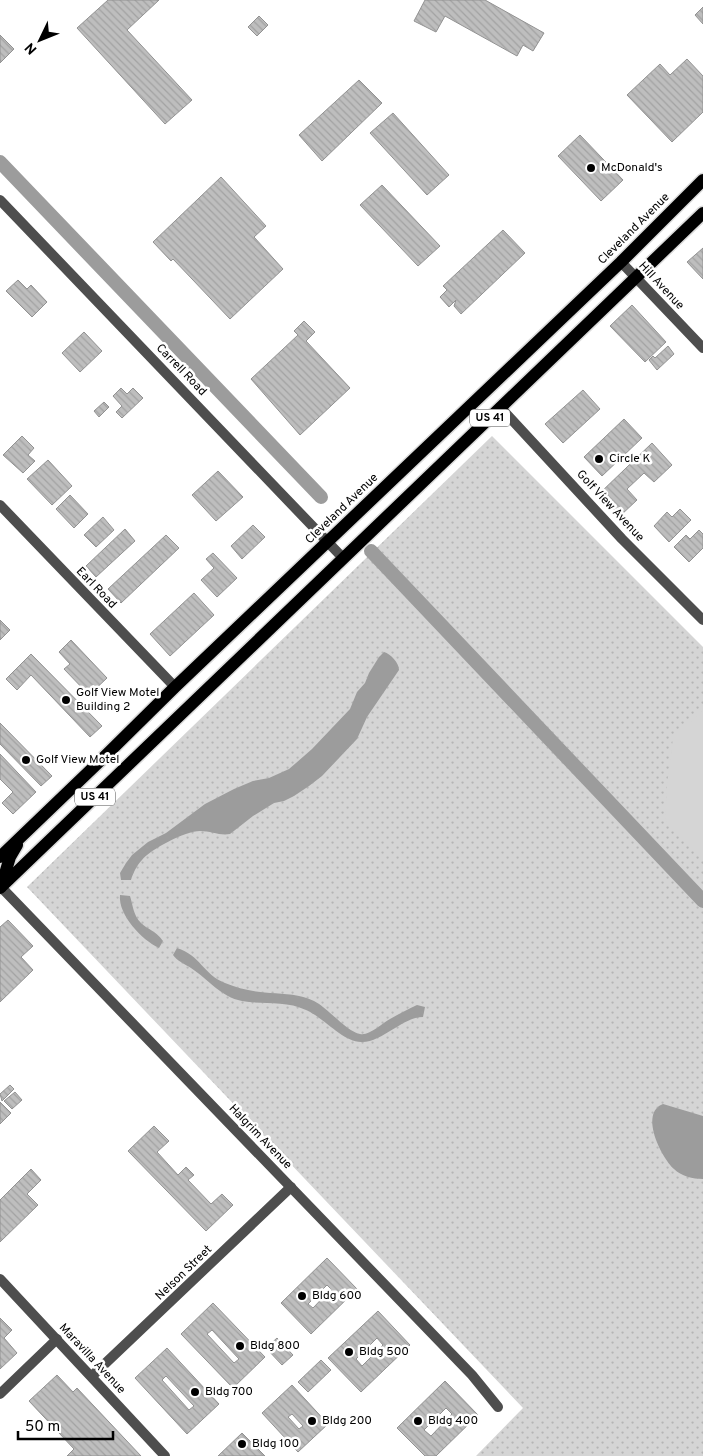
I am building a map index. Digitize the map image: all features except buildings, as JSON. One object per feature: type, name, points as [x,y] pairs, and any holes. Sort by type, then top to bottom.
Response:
[{"type":"main road","name":"Cleveland Avenue","points":[[0,857],[175,687],[621,262],[703,180]]},
{"type":"main road","name":"US 41","points":[[0,888],[703,213]]},
{"type":"main road","points":[[0,888],[10,856],[25,833]]},
{"type":"street","name":"Carrell Road","points":[[0,200],[343,558]]},
{"type":"street","name":"Hill Avenue","points":[[621,262],[703,348]]},
{"type":"street","name":"Golf View Avenue","points":[[500,407],[622,539],[703,620]]},
{"type":"street","name":"Earl Road","points":[[0,505],[175,687]]},
{"type":"street","name":"Halgrim Avenue","points":[[0,888],[472,1375],[498,1407]]},
{"type":"street","name":"Nelson Street","points":[[92,1376],[166,1308],[291,1187]]},
{"type":"street","name":"Maravilla Avenue","points":[[0,1279],[165,1456]]},
{"type":"street","points":[[0,1394],[57,1339]]},
{"type":"shaded area","points":[[492,436],[703,647],[703,1456],[476,1456],[523,1408],[27,887]]},
{"type":"shaded area","points":[[384,652],[394,659],[399,670],[367,717],[357,739],[322,776],[294,796],[274,803],[253,816],[230,834],[200,831],[169,841],[146,856],[138,864],[131,880],[121,880],[120,873],[126,863],[132,855],[148,842],[166,833],[205,804],[253,781],[269,778],[289,769],[296,763],[350,709],[357,692],[365,683],[369,673]]},
{"type":"shaded area","points":[[703,710],[702,858],[665,820],[667,784],[673,738]]},
{"type":"shaded area","points":[[120,895],[130,896],[138,920],[163,941],[159,948],[145,939],[132,926],[123,911]]},
{"type":"shaded area","points":[[177,948],[191,955],[212,975],[225,983],[253,991],[292,995],[309,999],[319,1004],[349,1029],[360,1034],[372,1031],[417,1005],[425,1007],[423,1017],[407,1021],[377,1039],[361,1042],[354,1041],[340,1034],[313,1013],[298,1007],[242,1001],[228,996],[177,959],[173,955]]},
{"type":"shaded area","points":[[663,1104],[703,1116],[703,1179],[691,1178],[680,1174],[669,1163],[658,1146],[653,1116],[656,1109]]},
{"type":"waterway","points":[[0,162],[321,497]]},
{"type":"waterway","points":[[371,551],[703,901]]},
{"type":"place","name":"McDonald's","points":[[591,168]]},
{"type":"place","name":"Circle K","points":[[599,459]]},
{"type":"place","name":"Golf View Motel Building 2","points":[[66,700]]},
{"type":"place","name":"Golf View Motel","points":[[26,760]]},
{"type":"place","name":"Bldg 600","points":[[302,1296]]},
{"type":"place","name":"Bldg 800","points":[[240,1346]]},
{"type":"place","name":"Bldg 500","points":[[349,1352]]},
{"type":"place","name":"Bldg 700","points":[[195,1392]]},
{"type":"place","name":"Bldg 200","points":[[312,1421]]},
{"type":"place","name":"Bldg 400","points":[[418,1421]]},
{"type":"place","name":"Bldg 100","points":[[242,1444]]}]
